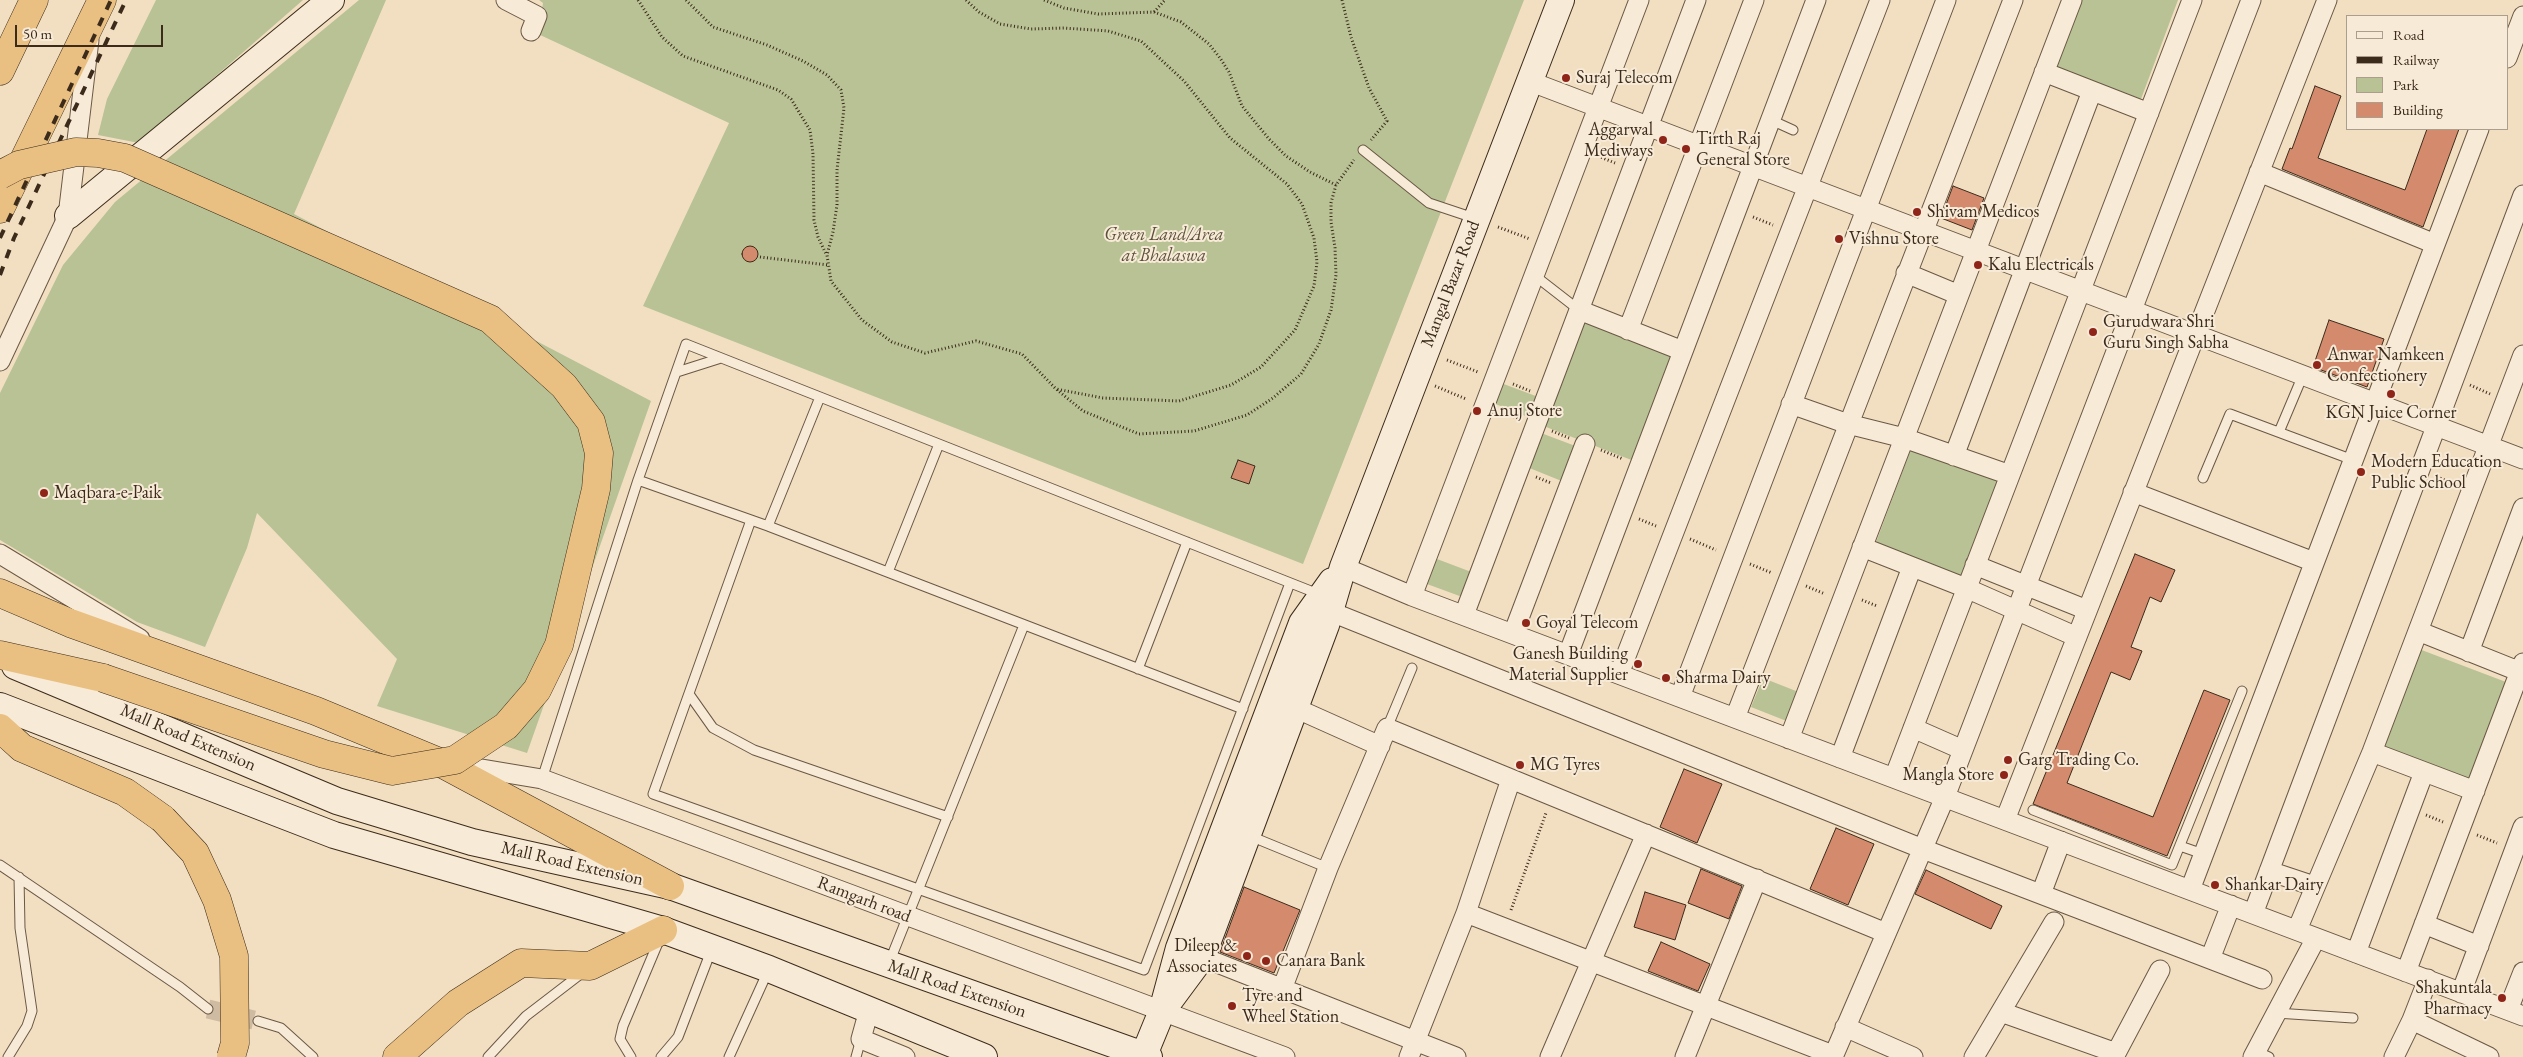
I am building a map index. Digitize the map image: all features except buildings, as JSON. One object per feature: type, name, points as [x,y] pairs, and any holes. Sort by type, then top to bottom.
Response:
[{"type":"highway","points":[[0,71],[34,0]]},
{"type":"highway","points":[[0,209],[96,11]]},
{"type":"highway","points":[[0,175],[19,165],[76,152],[98,153],[125,158],[490,319],[564,386],[591,422],[599,452],[596,490],[559,645],[538,690],[506,726],[455,760],[392,772],[324,754],[103,678],[0,655]]},
{"type":"highway","points":[[0,594],[70,622],[316,711],[439,762],[670,886]]},
{"type":"highway","points":[[0,728],[22,748],[125,792],[163,819],[195,854],[216,900],[234,956],[235,1043],[232,1057]]},
{"type":"highway","points":[[397,1057],[458,1003],[521,963],[590,966],[663,930]]},
{"type":"main road","points":[[68,216],[331,0]]},
{"type":"main road","name":"Mangal Bazar Road","points":[[1284,703],[1343,568],[1560,0]]},
{"type":"main road","name":"Mall Road Extension","points":[[0,660],[337,801],[472,842],[670,886],[1146,1056]]},
{"type":"main road","points":[[1162,1010],[1202,957],[1248,835],[1284,703]]},
{"type":"main road","points":[[1146,1056],[1162,1010],[1179,948],[1284,703]]},
{"type":"main road","name":"Mall Road Extension","points":[[0,706],[334,835],[663,930],[769,969],[984,1057]]},
{"type":"street","points":[[506,0],[537,16],[531,31]]},
{"type":"street","points":[[1412,596],[1639,0]]},
{"type":"street","points":[[1464,616],[1696,0]]},
{"type":"street","points":[[1628,330],[1754,0]]},
{"type":"street","points":[[1568,655],[1816,0]]},
{"type":"street","points":[[1619,674],[1880,0]]},
{"type":"street","points":[[1680,697],[1946,0]]},
{"type":"street","points":[[1734,718],[2013,0]]},
{"type":"street","points":[[1789,739],[2072,0]]},
{"type":"street","points":[[1894,778],[2192,0]]},
{"type":"street","points":[[1466,913],[1833,1056],[1945,797],[2252,0]]},
{"type":"street","points":[[2005,820],[2327,0]]},
{"type":"street","points":[[0,362],[68,216],[96,11]]},
{"type":"street","points":[[2508,55],[2523,16]]},
{"type":"street","points":[[2044,72],[2149,113]]},
{"type":"street","points":[[1529,81],[1752,168],[2523,459]]},
{"type":"street","points":[[1954,456],[2092,91]]},
{"type":"street","points":[[2190,890],[2479,130]]},
{"type":"street","points":[[2259,172],[2435,244]]},
{"type":"street","points":[[2253,914],[2523,195]]},
{"type":"street","points":[[1906,273],[1959,295]]},
{"type":"street","points":[[1579,310],[1683,351]]},
{"type":"street","points":[[2297,930],[2372,752],[2523,355]]},
{"type":"street","points":[[1791,404],[1848,424],[1904,438],[2010,475]]},
{"type":"street","points":[[1513,634],[1585,444]]},
{"type":"street","points":[[2133,492],[2314,562]]},
{"type":"street","points":[[2469,652],[2523,508]]},
{"type":"street","points":[[1862,547],[1966,588],[2077,637]]},
{"type":"street","points":[[0,554],[177,661]]},
{"type":"street","points":[[1976,565],[2087,610]]},
{"type":"street","points":[[1840,758],[1912,567]]},
{"type":"street","points":[[1343,568],[1464,616],[2005,820],[2075,840],[2190,890],[2515,1013],[2523,972]]},
{"type":"street","points":[[1328,602],[1922,849],[2262,979]]},
{"type":"street","points":[[2406,972],[2474,791],[2517,698],[2522,670],[2469,652],[2418,631]]},
{"type":"street","points":[[1284,703],[1380,746]]},
{"type":"street","points":[[1282,989],[1328,868],[1387,728],[1886,932]]},
{"type":"street","points":[[1913,728],[1963,750]]},
{"type":"street","points":[[2372,752],[2474,791]]},
{"type":"street","name":"Ramgarh road","points":[[439,762],[542,779],[1285,1057]]},
{"type":"street","points":[[2356,953],[2424,772]]},
{"type":"street","points":[[1411,1049],[1466,913],[1512,779]]},
{"type":"street","points":[[2461,993],[2523,827]]},
{"type":"street","points":[[1550,1057],[1646,834]]},
{"type":"street","points":[[2041,894],[2075,840]]},
{"type":"street","points":[[2269,871],[2314,886]]},
{"type":"street","points":[[1685,1057],[1757,879]]},
{"type":"street","points":[[2210,959],[2231,906]]},
{"type":"street","points":[[1974,1057],[2054,922]]},
{"type":"street","points":[[2424,924],[2479,946]]},
{"type":"street","points":[[2259,1055],[2276,1013],[2316,938]]},
{"type":"street","points":[[1202,957],[1282,989],[1411,1049],[1456,1057]]},
{"type":"street","points":[[2001,1012],[2115,1055],[2160,970]]},
{"type":"street","points":[[2394,1057],[2412,1020],[2428,979]]},
{"type":"street","points":[[869,1010],[861,1039],[904,1057]]},
{"type":"street","points":[[2412,1020],[2489,1057]]},
{"type":"street","points":[[1845,1027],[1914,1057]]},
{"type":"lane","points":[[1770,120],[1793,130]]},
{"type":"lane","points":[[1363,150],[1429,203],[1476,219]]},
{"type":"lane","points":[[1534,275],[1579,310]]},
{"type":"lane","points":[[542,779],[638,480],[686,344],[1290,583],[1328,602]]},
{"type":"lane","points":[[677,372],[721,358]]},
{"type":"lane","points":[[2279,432],[2303,375]]},
{"type":"lane","points":[[768,526],[820,397]]},
{"type":"lane","points":[[2202,478],[2230,414],[2353,460]]},
{"type":"lane","points":[[888,572],[939,444]]},
{"type":"lane","points":[[638,480],[768,526],[1242,709]]},
{"type":"lane","points":[[751,520],[653,794],[1144,970],[1290,583]]},
{"type":"lane","points":[[1138,669],[1186,542]]},
{"type":"lane","points":[[888,965],[920,890],[1024,625]]},
{"type":"lane","points":[[1387,728],[1412,668]]},
{"type":"lane","points":[[2033,810],[2075,840],[2172,866],[2242,690]]},
{"type":"lane","points":[[689,694],[713,728],[754,750],[948,817]]},
{"type":"lane","points":[[1248,835],[1328,868]]},
{"type":"lane","points":[[2180,846],[2203,854]]},
{"type":"lane","points":[[0,864],[180,987],[208,1010]]},
{"type":"lane","points":[[8,1057],[27,1026],[32,1011],[20,928],[19,877]]},
{"type":"lane","points":[[631,1057],[620,1039],[623,1026],[663,930]]},
{"type":"lane","points":[[661,1057],[678,1037],[712,948]]},
{"type":"lane","points":[[488,1057],[526,1016],[590,966]]},
{"type":"lane","points":[[729,1057],[769,969]]},
{"type":"lane","points":[[2276,1013],[2353,1018]]},
{"type":"lane","points":[[258,1021],[281,1028],[313,1057]]},
{"type":"lane","points":[[856,1057],[861,1039]]},
{"type":"path","points":[[638,0],[662,37],[684,56],[778,90],[791,99],[810,130],[813,154],[814,220],[818,237],[827,254]]},
{"type":"path","points":[[686,0],[713,27],[766,45],[803,62],[828,75],[841,90],[844,108],[833,232],[827,254],[828,265],[831,281],[862,320],[892,342],[925,353],[976,341],[1022,354],[1056,389],[1083,411],[1140,434],[1194,431],[1247,415],[1273,398],[1301,374],[1319,344],[1331,310],[1336,275],[1335,248],[1330,222],[1331,203],[1336,185],[1347,168],[1387,121],[1369,88],[1351,37],[1342,0]]},
{"type":"path","points":[[966,0],[978,12],[1000,24],[1031,29],[1064,28],[1108,31],[1141,41],[1184,81],[1230,138],[1287,184],[1302,204],[1314,238],[1317,262],[1314,286],[1295,330],[1261,367],[1231,385],[1179,401],[1104,398],[1056,389]]},
{"type":"path","points":[[1044,0],[1064,8],[1098,14],[1154,12],[1181,22],[1209,44],[1229,72],[1242,106],[1254,122],[1286,156],[1310,172],[1336,185]]},
{"type":"path","points":[[1154,12],[1165,0]]},
{"type":"path","points":[[1581,150],[1632,169]]},
{"type":"path","points":[[1736,210],[1790,232]]},
{"type":"path","points":[[1476,219],[1546,245]]},
{"type":"path","points":[[760,257],[828,265]]},
{"type":"path","points":[[2454,378],[2506,400]]},
{"type":"path","points":[[1519,470],[1568,490]]},
{"type":"path","points":[[2419,470],[2471,491]]},
{"type":"path","points":[[1845,594],[1896,613]]},
{"type":"path","points":[[1504,928],[1553,796]]},
{"type":"green space","points":[[156,0],[303,0],[139,143],[98,135],[107,99]]},
{"type":"green space","points":[[359,0],[386,0],[294,214],[651,401],[527,753],[377,706],[397,659],[257,513],[247,548],[205,647],[137,622],[0,540],[0,393],[63,265],[115,202]]},
{"type":"green space","name":"Green Land/Area at Bhalaswa","points":[[539,0],[1524,0],[1303,564],[643,306],[729,123],[538,34],[543,3]]},
{"type":"green space","points":[[2079,0],[2178,0],[2141,99],[2054,67]]},
{"type":"green space","points":[[1584,320],[1675,354],[1634,461],[1541,425]]},
{"type":"green space","points":[[1501,383],[1541,398],[1533,419],[1493,403]]},
{"type":"green space","points":[[1541,433],[1578,447],[1564,482],[1527,467]]},
{"type":"green space","points":[[1912,446],[1999,478],[1961,577],[1875,545]]},
{"type":"green space","points":[[1437,559],[1474,573],[1465,598],[1427,584]]},
{"type":"green space","points":[[2419,649],[2506,682],[2469,781],[2382,749]]},
{"type":"green space","points":[[1763,678],[1801,693],[1789,722],[1751,707]]},
{"type":"tunnel","points":[[208,1009],[258,1021]]},
{"type":"railway","points":[[0,238],[111,0]]},
{"type":"railway","points":[[0,275],[14,238],[126,0]]},
{"type":"place","name":"Suraj Telecom","points":[[1566,78]]},
{"type":"place","name":"Aggarwal Mediways","points":[[1663,140]]},
{"type":"place","name":"Tirth Raj General Store","points":[[1686,149]]},
{"type":"place","name":"Shivam Medicos","points":[[1917,212]]},
{"type":"place","name":"Vishnu Store","points":[[1839,239]]},
{"type":"place","name":"Kalu Electricals","points":[[1978,265]]},
{"type":"place","name":"Gurudwara Shri Guru Singh Sabha","points":[[2093,332]]},
{"type":"place","name":"Anwar Namkeen Confectionery","points":[[2317,365]]},
{"type":"place","name":"KGN Juice Corner","points":[[2391,394]]},
{"type":"place","name":"Anuj Store","points":[[1477,411]]},
{"type":"place","name":"Modern Education Public School","points":[[2361,472]]},
{"type":"place","name":"Maqbara-e-Paik","points":[[44,493]]},
{"type":"place","name":"Goyal Telecom","points":[[1526,623]]},
{"type":"place","name":"Ganesh Building Material Supplier","points":[[1638,664]]},
{"type":"place","name":"Sharma Dairy","points":[[1666,678]]},
{"type":"place","name":"Garg Trading Co.","points":[[2008,760]]},
{"type":"place","name":"MG Tyres","points":[[1520,765]]},
{"type":"place","name":"Mangla Store","points":[[2004,775]]},
{"type":"place","name":"Shankar Dairy","points":[[2215,885]]},
{"type":"place","name":"Dileep & Associates","points":[[1247,956]]},
{"type":"place","name":"Canara Bank","points":[[1266,961]]},
{"type":"place","name":"Shakuntala Pharmacy","points":[[2502,998]]},
{"type":"place","name":"Tyre and Wheel Station","points":[[1232,1006]]}]
